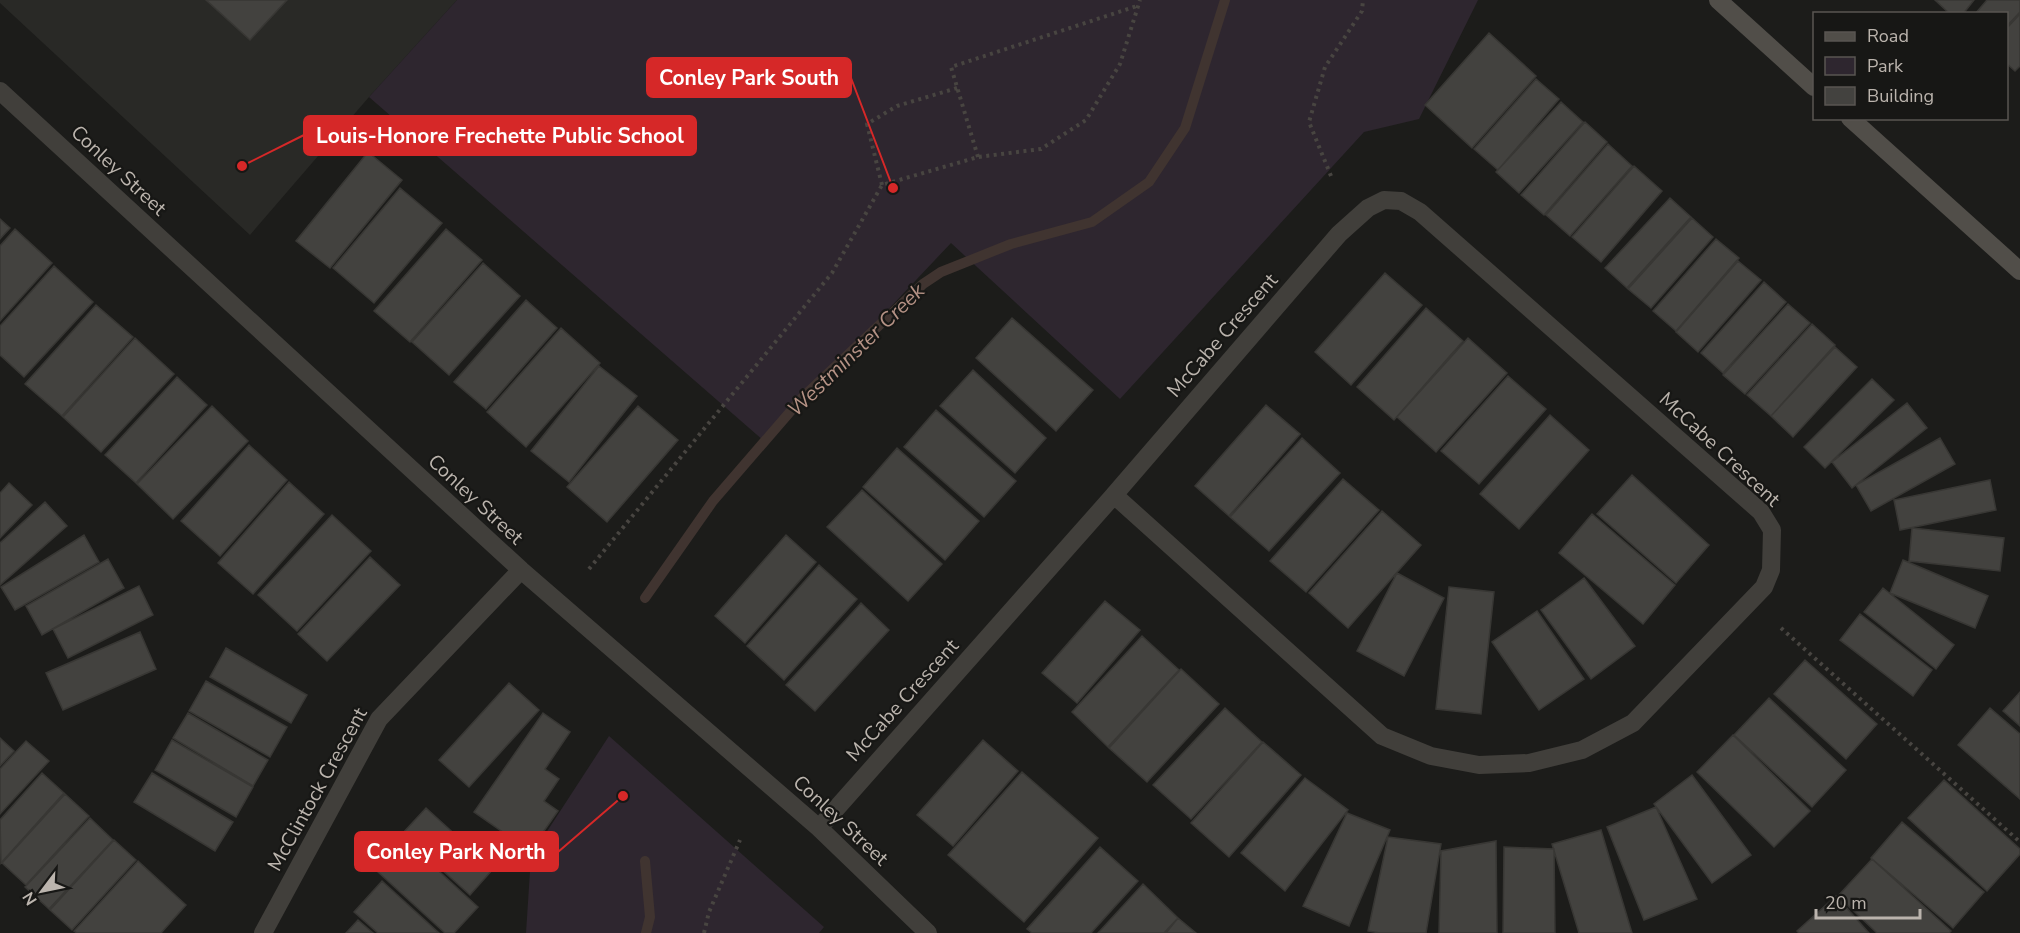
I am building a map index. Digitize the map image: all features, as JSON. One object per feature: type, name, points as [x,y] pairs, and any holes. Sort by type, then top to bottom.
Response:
[{"type":"main road","points":[[1718,0],[1813,85]]},
{"type":"main road","points":[[1852,120],[2020,271]]},
{"type":"street","name":"Conley Street","points":[[0,91],[521,570],[819,828],[928,933]]},
{"type":"street","name":"McCabe Crescent","points":[[819,828],[1114,495],[1339,234],[1368,208],[1384,200],[1401,201],[1420,212],[1761,512],[1772,530],[1771,570],[1764,587],[1633,723],[1582,750],[1529,763],[1479,765],[1431,756],[1382,736],[1114,495]]},
{"type":"street","name":"McClintock Crescent","points":[[263,933],[379,719],[521,570]]},
{"type":"path","points":[[882,185],[978,157],[1041,149],[1086,120],[1120,64],[1140,0]]},
{"type":"path","points":[[1331,176],[1309,122],[1325,67],[1362,10],[1363,0]]},
{"type":"path","points":[[978,157],[951,67],[1138,6]]},
{"type":"path","points":[[589,569],[832,273],[882,185],[867,124],[897,106],[957,88]]},
{"type":"path","points":[[1781,628],[2020,842]]},
{"type":"path","points":[[704,933],[709,912],[740,840]]},
{"type":"shaded area","points":[[0,0],[457,0],[369,97],[250,235],[0,3]]},
{"type":"green space","points":[[457,0],[1478,0],[1419,119],[1364,132],[1120,399],[951,243],[764,441],[369,97]]},
{"type":"green space","points":[[609,736],[824,927],[819,933],[526,933],[531,856]]},
{"type":"building","points":[[206,0],[287,0],[250,40]]},
{"type":"building","points":[[1935,0],[1974,0],[1965,12],[1948,12]]},
{"type":"building","points":[[1987,0],[2020,0],[2020,12],[2008,25],[2008,12],[1977,12]]},
{"type":"building","points":[[2020,14],[2020,66],[2015,71],[2008,65],[2008,27]]},
{"type":"building","points":[[1489,33],[1536,76],[1472,148],[1425,105]]},
{"type":"building","points":[[1536,79],[1559,99],[1498,170],[1474,149]]},
{"type":"building","points":[[1561,102],[1583,122],[1519,193],[1496,172]]},
{"type":"building","points":[[1585,122],[1607,142],[1544,215],[1521,195]]},
{"type":"building","points":[[1608,144],[1632,166],[1570,236],[1546,215]]},
{"type":"building","points":[[368,152],[402,180],[330,268],[296,241]]},
{"type":"building","points":[[1634,166],[1662,191],[1601,262],[1572,237]]},
{"type":"building","points":[[400,188],[442,223],[374,303],[333,268]]},
{"type":"building","points":[[1670,198],[1691,217],[1627,288],[1605,268]]},
{"type":"building","points":[[1692,218],[1713,237],[1651,308],[1628,289]]},
{"type":"building","points":[[0,219],[10,228],[0,239]]},
{"type":"building","points":[[15,229],[52,263],[0,321],[0,246]]},
{"type":"building","points":[[446,229],[482,260],[410,342],[374,311]]},
{"type":"building","points":[[1716,239],[1739,258],[1676,331],[1653,311]]},
{"type":"building","points":[[1738,261],[1761,280],[1698,352],[1676,332]]},
{"type":"building","points":[[483,263],[520,296],[449,375],[412,342]]},
{"type":"building","points":[[54,266],[93,302],[24,377],[0,355],[0,326]]},
{"type":"building","points":[[1385,273],[1422,305],[1351,385],[1315,352]]},
{"type":"building","points":[[1764,282],[1786,302],[1723,373],[1701,353]]},
{"type":"building","points":[[526,300],[557,328],[486,409],[454,382]]},
{"type":"building","points":[[1788,304],[1810,323],[1745,394],[1723,375]]},
{"type":"building","points":[[96,305],[133,337],[62,416],[25,384]]},
{"type":"building","points":[[1426,308],[1463,341],[1394,420],[1357,387]]},
{"type":"building","points":[[1012,318],[1093,390],[1056,431],[976,358]]},
{"type":"building","points":[[1812,324],[1835,345],[1771,416],[1747,395]]},
{"type":"building","points":[[561,328],[600,363],[526,447],[487,412]]},
{"type":"building","points":[[135,338],[174,374],[101,452],[63,417]]},
{"type":"building","points":[[1468,338],[1507,373],[1436,452],[1397,417]]},
{"type":"building","points":[[1835,347],[1857,367],[1793,437],[1771,416]]},
{"type":"building","points":[[599,366],[637,396],[569,482],[531,451]]},
{"type":"building","points":[[973,370],[1046,438],[1015,473],[940,406]]},
{"type":"building","points":[[1508,376],[1546,409],[1479,484],[1441,451]]},
{"type":"building","points":[[177,377],[207,405],[136,483],[105,455]]},
{"type":"building","points":[[1872,379],[1894,400],[1825,468],[1804,447]]},
{"type":"building","points":[[1907,403],[1927,428],[1852,488],[1832,462]]},
{"type":"building","points":[[1266,405],[1300,434],[1229,516],[1195,486]]},
{"type":"building","points":[[212,406],[248,441],[173,519],[137,484]]},
{"type":"building","points":[[638,406],[678,440],[607,522],[567,487]]},
{"type":"building","points":[[936,410],[1016,481],[984,517],[904,447]]},
{"type":"building","points":[[1550,415],[1589,450],[1519,529],[1480,494]]},
{"type":"building","points":[[1302,438],[1340,473],[1269,551],[1230,517]]},
{"type":"building","points":[[1940,438],[1955,464],[1871,511],[1856,485]]},
{"type":"building","points":[[249,445],[287,480],[220,556],[181,521]]},
{"type":"building","points":[[897,448],[979,521],[945,560],[863,487]]},
{"type":"building","points":[[1632,475],[1709,545],[1676,583],[1597,514]]},
{"type":"building","points":[[1343,479],[1379,510],[1306,592],[1270,561]]},
{"type":"building","points":[[1990,480],[1996,510],[1900,530],[1894,500]]},
{"type":"building","points":[[289,482],[324,514],[253,594],[218,563]]},
{"type":"building","points":[[9,483],[32,505],[0,538],[0,493]]},
{"type":"building","points":[[862,490],[942,564],[908,601],[827,527]]},
{"type":"building","points":[[45,502],[67,526],[0,585],[0,543]]},
{"type":"building","points":[[1382,511],[1421,545],[1348,628],[1309,593]]},
{"type":"building","points":[[1592,514],[1675,585],[1643,624],[1559,553]]},
{"type":"building","points":[[332,515],[371,551],[297,631],[258,595]]},
{"type":"building","points":[[1912,528],[2004,538],[2000,571],[1909,561]]},
{"type":"building","points":[[84,535],[99,562],[15,610],[1,587]]},
{"type":"building","points":[[786,535],[816,562],[745,643],[715,616]]},
{"type":"building","points":[[370,557],[400,585],[327,661],[298,634]]},
{"type":"building","points":[[108,559],[124,588],[42,635],[26,606]]},
{"type":"building","points":[[1903,560],[1988,596],[1975,628],[1890,593]]},
{"type":"building","points":[[819,565],[857,599],[784,680],[747,646]]},
{"type":"building","points":[[1397,573],[1444,598],[1404,676],[1357,651]]},
{"type":"building","points":[[1584,578],[1635,646],[1591,679],[1541,610]]},
{"type":"building","points":[[139,586],[153,615],[68,658],[53,629]]},
{"type":"building","points":[[1449,587],[1494,592],[1481,714],[1436,709]]},
{"type":"building","points":[[1883,588],[1954,645],[1936,669],[1864,612]]},
{"type":"building","points":[[1105,601],[1140,630],[1077,703],[1042,673]]},
{"type":"building","points":[[861,603],[889,630],[815,711],[786,685]]},
{"type":"building","points":[[1537,611],[1584,679],[1539,710],[1492,642]]},
{"type":"building","points":[[1860,614],[1932,670],[1913,696],[1840,640]]},
{"type":"building","points":[[140,632],[156,669],[63,710],[46,673]]},
{"type":"building","points":[[1142,636],[1179,670],[1108,747],[1072,712]]},
{"type":"building","points":[[226,648],[307,695],[291,723],[210,677]]},
{"type":"building","points":[[1805,660],[1877,724],[1846,759],[1774,694]]},
{"type":"building","points":[[1181,669],[1219,704],[1147,782],[1109,748]]},
{"type":"building","points":[[206,681],[287,727],[270,757],[189,711]]},
{"type":"building","points":[[509,683],[539,710],[469,787],[439,760]]},
{"type":"building","points":[[2020,692],[2020,726],[2003,711]]},
{"type":"building","points":[[1769,698],[1846,770],[1812,807],[1734,735]]},
{"type":"building","points":[[1225,708],[1262,742],[1191,819],[1153,785]]},
{"type":"building","points":[[1990,708],[2020,734],[2020,799],[1958,745]]},
{"type":"building","points":[[188,713],[268,760],[253,786],[173,738]]},
{"type":"building","points":[[543,713],[570,732],[545,769],[559,779],[544,801],[558,811],[530,851],[474,812]]},
{"type":"building","points":[[1733,735],[1810,811],[1774,847],[1697,772]]},
{"type":"building","points":[[0,738],[14,751],[0,766]]},
{"type":"building","points":[[172,740],[253,787],[236,817],[155,770]]},
{"type":"building","points":[[983,740],[1018,771],[953,846],[917,815]]},
{"type":"building","points":[[26,741],[49,761],[0,814],[0,769]]},
{"type":"building","points":[[1263,742],[1301,775],[1229,857],[1191,823]]},
{"type":"building","points":[[1022,772],[1098,838],[1024,922],[948,855]]},
{"type":"building","points":[[42,773],[64,793],[1,863],[0,820]]},
{"type":"building","points":[[152,773],[233,822],[215,851],[134,802]]},
{"type":"building","points":[[1692,775],[1751,855],[1712,883],[1654,804]]},
{"type":"building","points":[[1305,778],[1348,810],[1285,891],[1241,853]]},
{"type":"building","points":[[1944,780],[2020,849],[2020,854],[1987,891],[1908,818]]},
{"type":"building","points":[[65,794],[89,816],[26,885],[2,863]]},
{"type":"building","points":[[1656,807],[1697,899],[1644,920],[1607,827]]},
{"type":"building","points":[[426,808],[493,869],[470,895],[402,834]]},
{"type":"building","points":[[1347,813],[1390,830],[1349,926],[1303,906]]},
{"type":"building","points":[[90,818],[113,840],[49,909],[25,887]]},
{"type":"building","points":[[1902,822],[1984,892],[1953,928],[1871,858]]},
{"type":"building","points":[[1601,830],[1632,933],[1579,933],[1552,844]]},
{"type":"building","points":[[1388,837],[1441,844],[1426,933],[1368,931]]},
{"type":"building","points":[[114,840],[136,860],[72,930],[50,910]]},
{"type":"building","points":[[406,841],[478,907],[454,933],[445,933],[378,872]]},
{"type":"building","points":[[1496,841],[1497,933],[1439,933],[1441,851]]},
{"type":"building","points":[[1100,847],[1138,881],[1091,933],[1032,933],[1027,929]]},
{"type":"building","points":[[1504,847],[1554,849],[1555,933],[1503,933]]},
{"type":"building","points":[[1872,859],[1951,931],[1949,933],[1877,933],[1838,896]]},
{"type":"building","points":[[138,861],[186,905],[161,933],[77,933],[74,931]]},
{"type":"building","points":[[382,881],[439,933],[378,933],[354,912]]},
{"type":"building","points":[[1143,884],[1178,918],[1164,933],[1098,933]]},
{"type":"building","points":[[1836,896],[1869,933],[1799,933],[1797,931]]},
{"type":"building","points":[[1178,918],[1196,933],[1166,933]]},
{"type":"building","points":[[358,920],[373,933],[346,933]]},
{"type":"waterway","name":"Westminster Creek","points":[[645,598],[713,501],[802,398],[923,284],[941,272],[1011,244],[1092,222],[1149,182],[1185,128],[1225,0]]},
{"type":"waterway","name":"Westminster Creek","points":[[645,861],[650,917],[646,933]]},
{"type":"place","name":"Louis-Honore Frechette Public School","points":[[242,166]]},
{"type":"place","name":"Conley Park South","points":[[893,188]]},
{"type":"place","name":"Conley Park North","points":[[623,796]]}]
